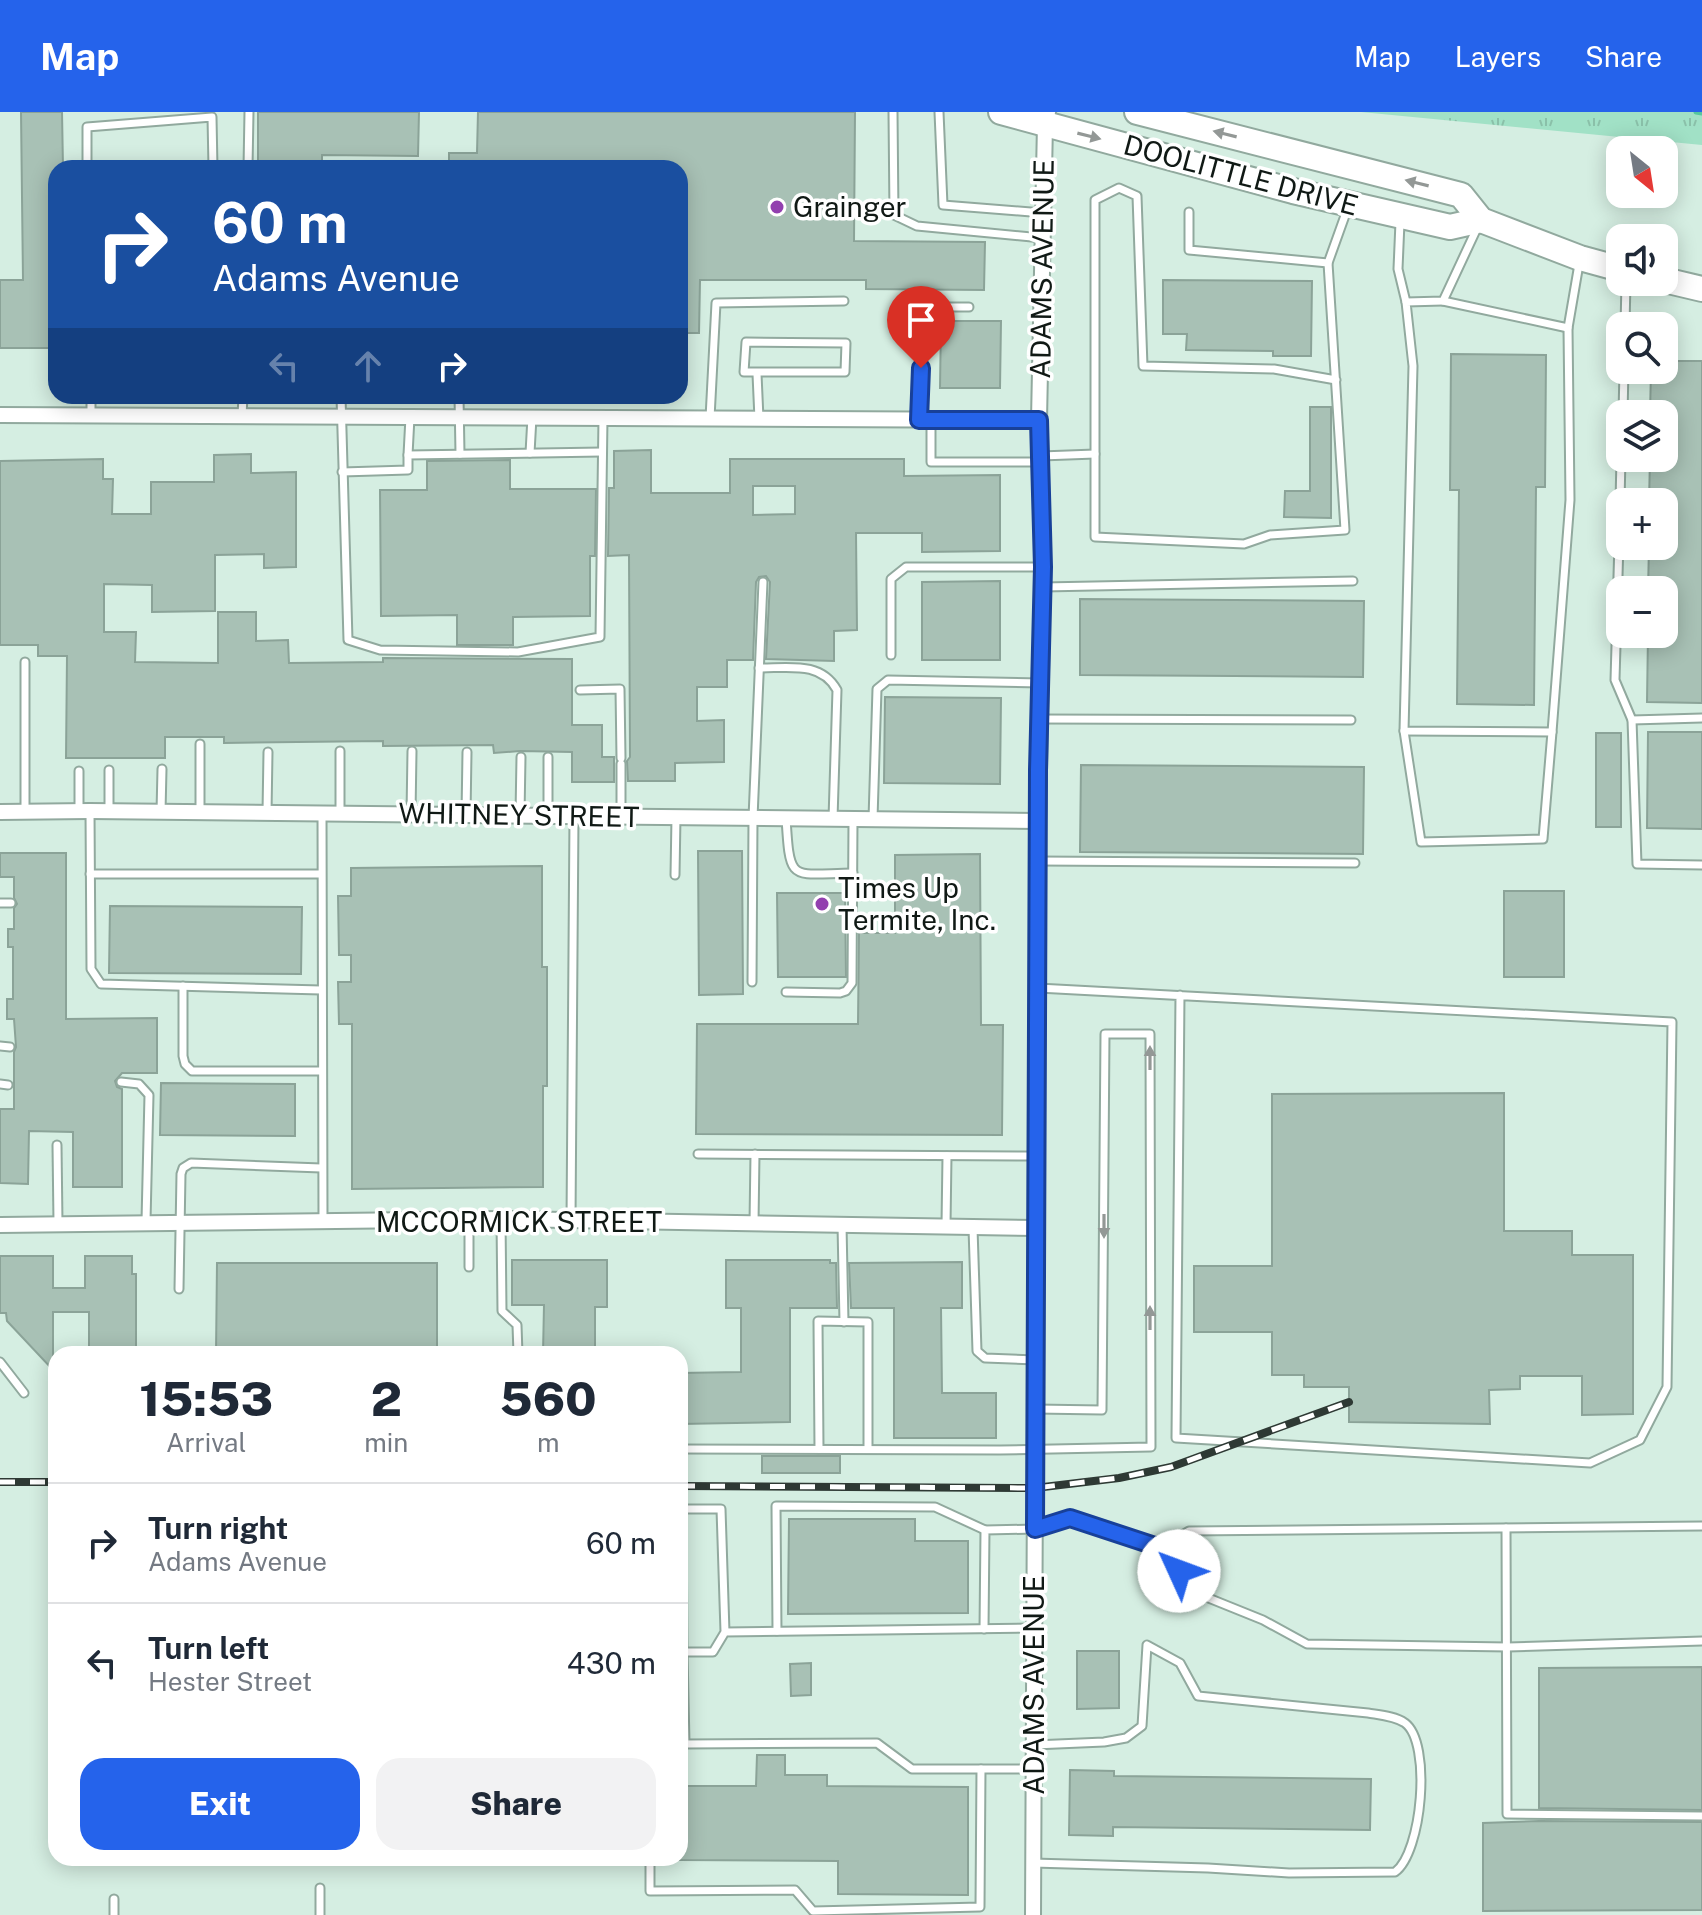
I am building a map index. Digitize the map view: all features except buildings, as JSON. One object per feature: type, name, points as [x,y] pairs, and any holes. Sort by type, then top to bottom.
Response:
[{"type":"main road","name":"DOOLITTLE DRIVE","points":[[1001,112],[1046,118],[1400,216],[1450,227],[1481,220]]},
{"type":"main road","name":"DOOLITTLE DRIVE","points":[[1137,112],[1461,195],[1481,220],[1606,265]]},
{"type":"main road","points":[[1678,283],[1702,289]]},
{"type":"street","name":"ADAMS AVENUE","points":[[1033,1915],[1038,821],[1043,587],[1039,420],[1046,118]]},
{"type":"street","points":[[0,415],[1039,420]]},
{"type":"street","name":"WHITNEY STREET","points":[[0,812],[1038,821]]},
{"type":"street","name":"MCCORMICK STREET","points":[[0,1225],[501,1219],[1037,1228]]},
{"type":"lane","points":[[248,160],[249,112]]},
{"type":"lane","points":[[893,112],[894,215],[917,226],[1043,239]]},
{"type":"lane","points":[[939,112],[943,205],[1043,213]]},
{"type":"lane","points":[[87,160],[87,127],[212,117],[213,160]]},
{"type":"lane","points":[[1336,380],[1274,369],[1143,366],[1137,196],[1119,188],[1095,200],[1095,537],[1244,544],[1270,535],[1345,530],[1336,380],[1328,263],[1349,204]]},
{"type":"lane","points":[[1189,212],[1189,250],[1328,263]]},
{"type":"lane","points":[[1400,216],[1398,269],[1406,302],[1413,366],[1404,731],[1421,842],[1543,839],[1570,500],[1568,328],[1580,258]]},
{"type":"lane","points":[[1443,301],[1481,220]]},
{"type":"lane","points":[[710,418],[716,303],[844,301]]},
{"type":"lane","points":[[1406,302],[1443,301],[1568,328]]},
{"type":"lane","points":[[969,307],[936,307],[922,314],[925,420],[931,462],[1095,454]]},
{"type":"lane","points":[[746,342],[846,343],[845,372],[757,374],[744,372],[746,342]]},
{"type":"lane","points":[[757,374],[759,419]]},
{"type":"lane","points":[[91,404],[91,415]]},
{"type":"lane","points":[[242,416],[243,404]]},
{"type":"lane","points":[[341,404],[348,640],[380,650],[518,652],[600,637],[603,418]]},
{"type":"lane","points":[[459,404],[460,454]]},
{"type":"lane","points":[[342,472],[408,470],[410,417]]},
{"type":"lane","points":[[530,453],[532,417]]},
{"type":"lane","points":[[408,455],[602,452]]},
{"type":"lane","points":[[1618,560],[1615,680],[1632,720],[1637,864],[1702,865]]},
{"type":"lane","points":[[891,655],[891,579],[900,570],[906,567],[1043,567]]},
{"type":"lane","points":[[1043,587],[1353,581]]},
{"type":"lane","points":[[752,982],[753,818],[763,582]]},
{"type":"lane","points":[[25,662],[25,812]]},
{"type":"lane","points":[[759,668],[811,668],[830,678],[837,690],[833,819]]},
{"type":"lane","points":[[873,819],[877,689],[881,685],[888,680],[1040,683]]},
{"type":"lane","points":[[580,690],[620,689],[621,817]]},
{"type":"lane","points":[[1632,720],[1702,718]]},
{"type":"lane","points":[[1039,719],[1351,720]]},
{"type":"lane","points":[[1404,731],[1552,732]]},
{"type":"lane","points":[[200,744],[200,812]]},
{"type":"lane","points":[[340,751],[340,814]]},
{"type":"lane","points":[[411,814],[412,751]]},
{"type":"lane","points":[[267,813],[268,752]]},
{"type":"lane","points":[[466,815],[467,752]]},
{"type":"lane","points":[[520,816],[521,757]]},
{"type":"lane","points":[[548,757],[548,816]]},
{"type":"lane","points":[[161,812],[162,769]]},
{"type":"lane","points":[[109,770],[109,811]]},
{"type":"lane","points":[[79,771],[90,874],[91,969],[94,978],[101,984],[321,990]]},
{"type":"lane","points":[[322,813],[323,1222]]},
{"type":"lane","points":[[571,1221],[574,816]]},
{"type":"lane","points":[[675,875],[676,817]]},
{"type":"lane","points":[[786,818],[789,861],[800,874],[853,873]]},
{"type":"lane","points":[[786,992],[840,993],[852,983],[853,819]]},
{"type":"lane","points":[[1038,861],[1355,863]]},
{"type":"lane","points":[[90,874],[321,874]]},
{"type":"lane","points":[[0,903],[11,903]]},
{"type":"lane","points":[[183,986],[183,1056],[185,1064],[192,1071],[321,1071]]},
{"type":"lane","points":[[1038,988],[1180,995],[1672,1022],[1667,1387],[1640,1440],[1590,1463],[1176,1438],[1180,995]]},
{"type":"lane","points":[[688,1449],[1035,1450],[1151,1447],[1150,1034],[1105,1034],[1102,1410],[1035,1409]]},
{"type":"lane","points":[[0,1046],[10,1047]]},
{"type":"lane","points":[[121,1082],[139,1084],[149,1095],[146,1221]]},
{"type":"lane","points":[[57,1145],[58,1223]]},
{"type":"lane","points":[[698,1154],[1037,1156]]},
{"type":"lane","points":[[754,1223],[755,1154]]},
{"type":"lane","points":[[945,1226],[947,1156]]},
{"type":"lane","points":[[179,1289],[183,1168],[191,1163],[321,1168]]},
{"type":"lane","points":[[501,1219],[502,1311],[517,1325],[518,1346]]},
{"type":"lane","points":[[469,1220],[469,1267]]},
{"type":"lane","points":[[842,1225],[844,1322]]},
{"type":"lane","points":[[973,1227],[975,1348],[985,1358],[1036,1360]]},
{"type":"lane","points":[[819,1449],[818,1321],[868,1322],[868,1449]]},
{"type":"lane","points":[[0,1362],[24,1393]]},
{"type":"lane","points":[[777,1631],[776,1506],[935,1507],[985,1530],[1035,1529],[1070,1518],[1161,1548],[1196,1593],[1263,1620],[1307,1644],[1508,1647],[1702,1641]]},
{"type":"lane","points":[[688,1509],[721,1509],[725,1632],[713,1652],[688,1652]]},
{"type":"lane","points":[[1161,1548],[1189,1531],[1702,1526]]},
{"type":"lane","points":[[1506,1528],[1507,1814],[1702,1816]]},
{"type":"lane","points":[[984,1629],[985,1530]]},
{"type":"lane","points":[[725,1632],[1034,1628]]},
{"type":"lane","points":[[1033,1863],[1289,1873],[1395,1872],[1404,1867],[1413,1841],[1422,1786],[1415,1739],[1407,1724],[1368,1713],[1198,1696],[1180,1663],[1147,1645],[1142,1726],[1126,1738],[1104,1742],[1034,1745]]},
{"type":"lane","points":[[688,1746],[877,1743],[912,1769],[1033,1769]]},
{"type":"lane","points":[[650,1866],[650,1891],[795,1890],[813,1913],[980,1907],[981,1769]]},
{"type":"lane","points":[[320,1888],[320,1915]]},
{"type":"lane","points":[[114,1899],[114,1915]]},
{"type":"green space","points":[[1361,112],[1702,112],[1702,145],[1678,143],[1678,136],[1609,136]]},
{"type":"waterway","points":[[1696,112],[1702,113]]},
{"type":"railway","points":[[688,1486],[1035,1488],[1119,1478],[1171,1467],[1349,1402]]},
{"type":"railway","points":[[0,1482],[48,1482]]},
{"type":"place","name":"Grainger","points":[[777,207]]},
{"type":"place","name":"Times Up Termite, Inc.","points":[[822,904]]},
{"type":"route","points":[[921,368],[919,420],[1039,420],[1043,567],[1038,770],[1035,1529],[1070,1518],[1161,1548],[1179,1571]]}]
